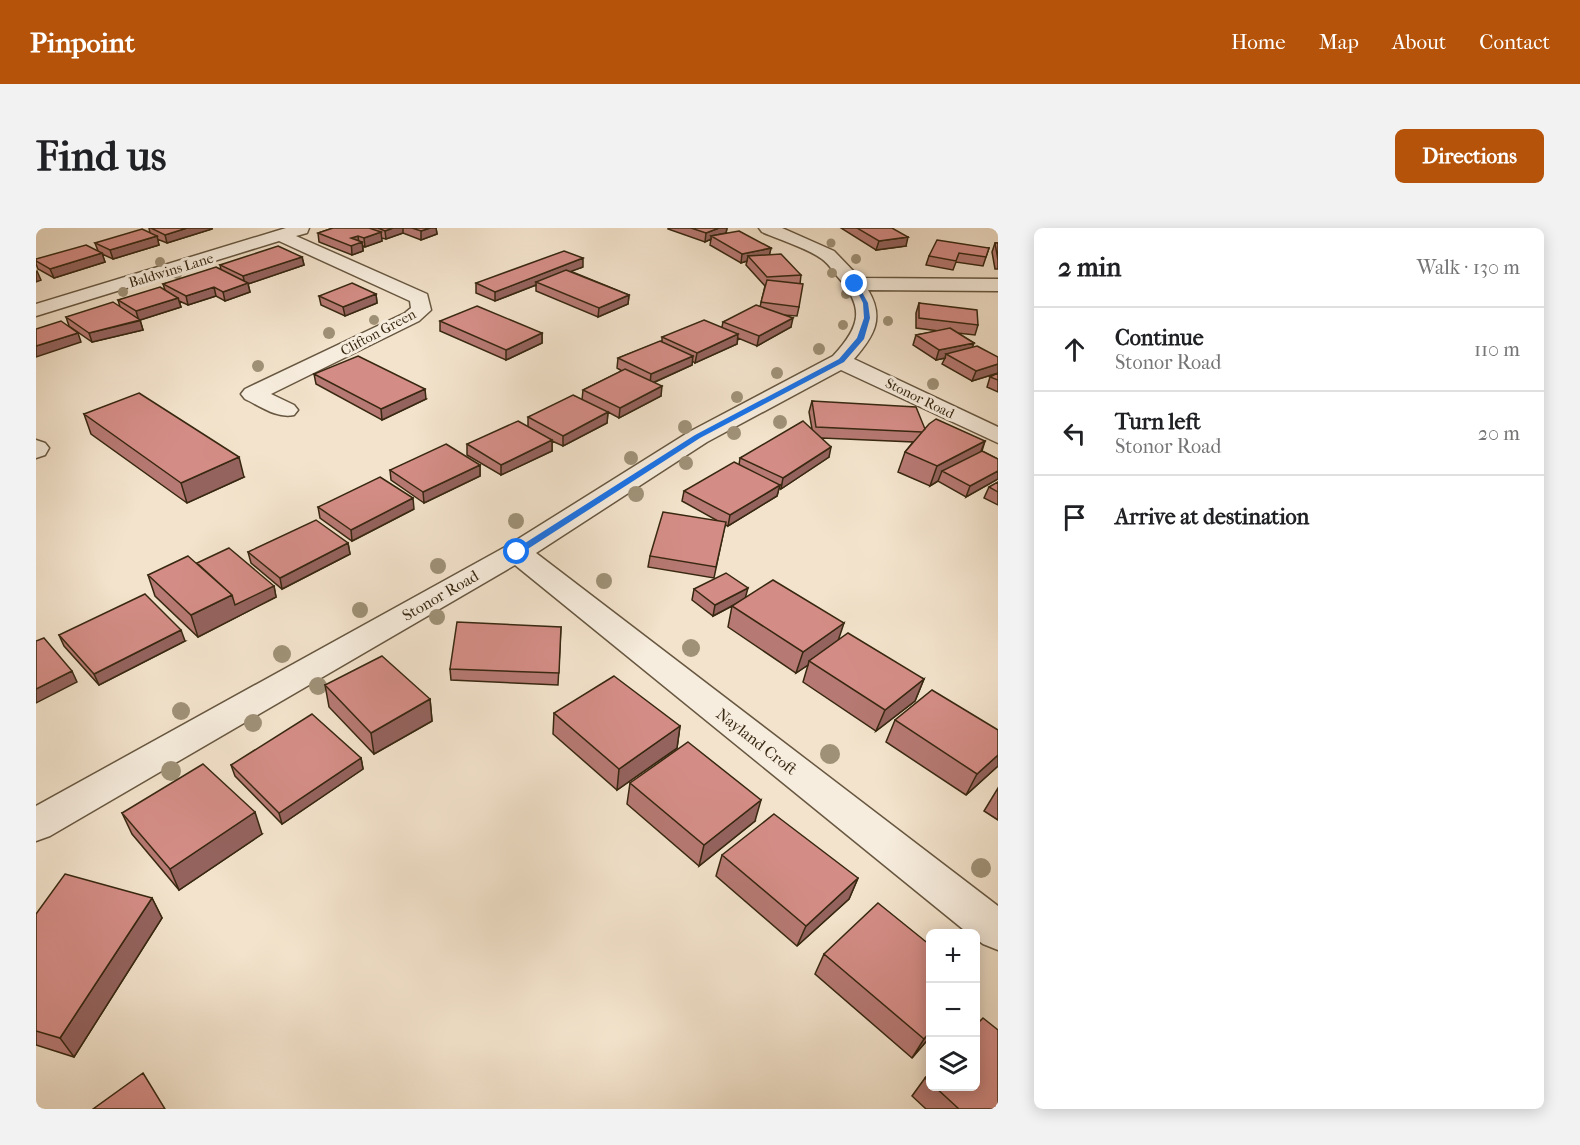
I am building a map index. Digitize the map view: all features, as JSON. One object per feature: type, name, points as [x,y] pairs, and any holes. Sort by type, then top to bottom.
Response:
[{"type":"street","name":"Baldwins Lane","points":[[36,310],[305,228]]},
{"type":"street","name":"Stonor Road","points":[[36,825],[517,552],[698,437],[842,361],[860,339],[867,318],[866,303],[855,284],[828,255],[776,229]]},
{"type":"street","name":"Clifton Green","points":[[281,236],[420,298],[421,310],[412,317],[253,394],[286,410]]},
{"type":"street","points":[[855,284],[998,285]]},
{"type":"street","name":"Stonor Road","points":[[842,361],[998,436]]},
{"type":"street","name":"Nayland Croft","points":[[517,552],[998,931]]},
{"type":"building","points":[[151,228],[187,228],[165,235]]},
{"type":"building","points":[[333,228],[369,228],[381,232],[364,238],[358,236],[351,238],[362,242],[351,246],[318,233]]},
{"type":"building","points":[[412,228],[430,228],[421,231]]},
{"type":"building","points":[[691,228],[719,228],[706,233]]},
{"type":"building","points":[[857,228],[892,228],[908,237],[879,241]]},
{"type":"building","points":[[142,229],[157,236],[110,250],[95,243]]},
{"type":"building","points":[[739,231],[771,248],[742,254],[711,236]]},
{"type":"building","points":[[937,240],[989,248],[986,257],[959,253],[956,261],[929,256]]},
{"type":"building","points":[[995,243],[998,243],[998,260]]},
{"type":"building","points":[[86,245],[102,253],[50,269],[36,261],[36,259]]},
{"type":"building","points":[[278,246],[302,257],[243,276],[220,265]]},
{"type":"building","points":[[564,251],[583,258],[495,292],[476,283]]},
{"type":"building","points":[[781,254],[801,275],[767,277],[748,256]]},
{"type":"building","points":[[216,267],[248,283],[223,292],[214,287],[186,296],[163,284]]},
{"type":"building","points":[[566,270],[629,295],[599,308],[536,282]]},
{"type":"building","points":[[767,280],[803,284],[799,307],[761,302]]},
{"type":"building","points":[[352,283],[376,294],[343,307],[319,296]]},
{"type":"building","points":[[160,287],[178,298],[136,311],[118,300]]},
{"type":"building","points":[[113,302],[140,320],[89,333],[66,317]]},
{"type":"building","points":[[919,303],[977,310],[978,325],[919,318]]},
{"type":"building","points":[[756,305],[793,318],[759,336],[723,322]]},
{"type":"building","points":[[477,306],[542,333],[506,350],[440,321]]},
{"type":"building","points":[[704,320],[738,334],[697,353],[662,337]]},
{"type":"building","points":[[61,321],[78,333],[36,346],[36,329]]},
{"type":"building","points":[[950,328],[974,343],[939,350],[916,335]]},
{"type":"building","points":[[660,341],[693,356],[651,374],[618,358]]},
{"type":"building","points":[[977,346],[998,357],[998,364],[976,371],[946,354]]},
{"type":"building","points":[[358,356],[425,389],[381,409],[314,374]]},
{"type":"building","points":[[625,369],[662,386],[620,408],[583,390]]},
{"type":"building","points":[[998,373],[998,380],[990,377]]},
{"type":"building","points":[[139,393],[239,457],[181,483],[84,414]]},
{"type":"building","points":[[573,395],[608,412],[563,436],[528,417]]},
{"type":"building","points":[[812,401],[916,407],[925,429],[922,432],[816,427]]},
{"type":"building","points":[[936,419],[985,441],[937,466],[905,452]]},
{"type":"building","points":[[518,421],[552,440],[501,465],[467,444]]},
{"type":"building","points":[[803,421],[831,447],[783,478],[740,458]]},
{"type":"building","points":[[446,444],[480,465],[423,492],[390,470]]},
{"type":"building","points":[[982,451],[998,459],[998,471],[970,486],[942,471]]},
{"type":"building","points":[[734,462],[780,485],[730,515],[684,491]]},
{"type":"building","points":[[380,477],[413,498],[351,530],[318,507]]},
{"type":"building","points":[[998,482],[998,492],[989,487]]},
{"type":"building","points":[[663,512],[726,522],[716,567],[650,556]]},
{"type":"building","points":[[316,520],[348,543],[280,578],[248,552]]},
{"type":"building","points":[[229,548],[274,586],[235,605],[232,595],[197,563]]},
{"type":"building","points":[[188,556],[232,595],[191,615],[148,575]]},
{"type":"building","points":[[726,573],[748,588],[715,605],[694,589]]},
{"type":"building","points":[[773,580],[844,623],[803,652],[732,606]]},
{"type":"building","points":[[145,594],[181,630],[94,674],[59,635]]},
{"type":"building","points":[[457,622],[561,627],[559,673],[450,669]]},
{"type":"building","points":[[848,633],[924,679],[885,710],[809,661]]},
{"type":"building","points":[[44,638],[72,671],[36,689],[36,641]]},
{"type":"building","points":[[382,656],[430,699],[371,733],[325,685]]},
{"type":"building","points":[[614,676],[680,726],[619,769],[554,713]]},
{"type":"building","points":[[932,690],[998,730],[998,755],[977,774],[895,720]]},
{"type":"building","points":[[312,714],[361,758],[279,813],[231,765]]},
{"type":"building","points":[[688,742],[761,800],[704,845],[630,783]]},
{"type":"building","points":[[203,764],[255,812],[170,869],[122,813]]},
{"type":"building","points":[[774,814],[858,878],[806,926],[722,855]]},
{"type":"building","points":[[65,874],[152,898],[60,1038],[36,1031],[36,914]]},
{"type":"building","points":[[878,903],[926,942],[926,1037],[924,1039],[824,954]]},
{"type":"building","points":[[983,1018],[998,1030],[998,1109],[959,1109],[939,1091],[980,1091],[980,1021]]},
{"type":"building","points":[[143,1073],[165,1109],[93,1109]]},
{"type":"route","points":[[517,552],[698,437],[842,361],[860,339],[867,318],[866,303],[855,284]]}]
